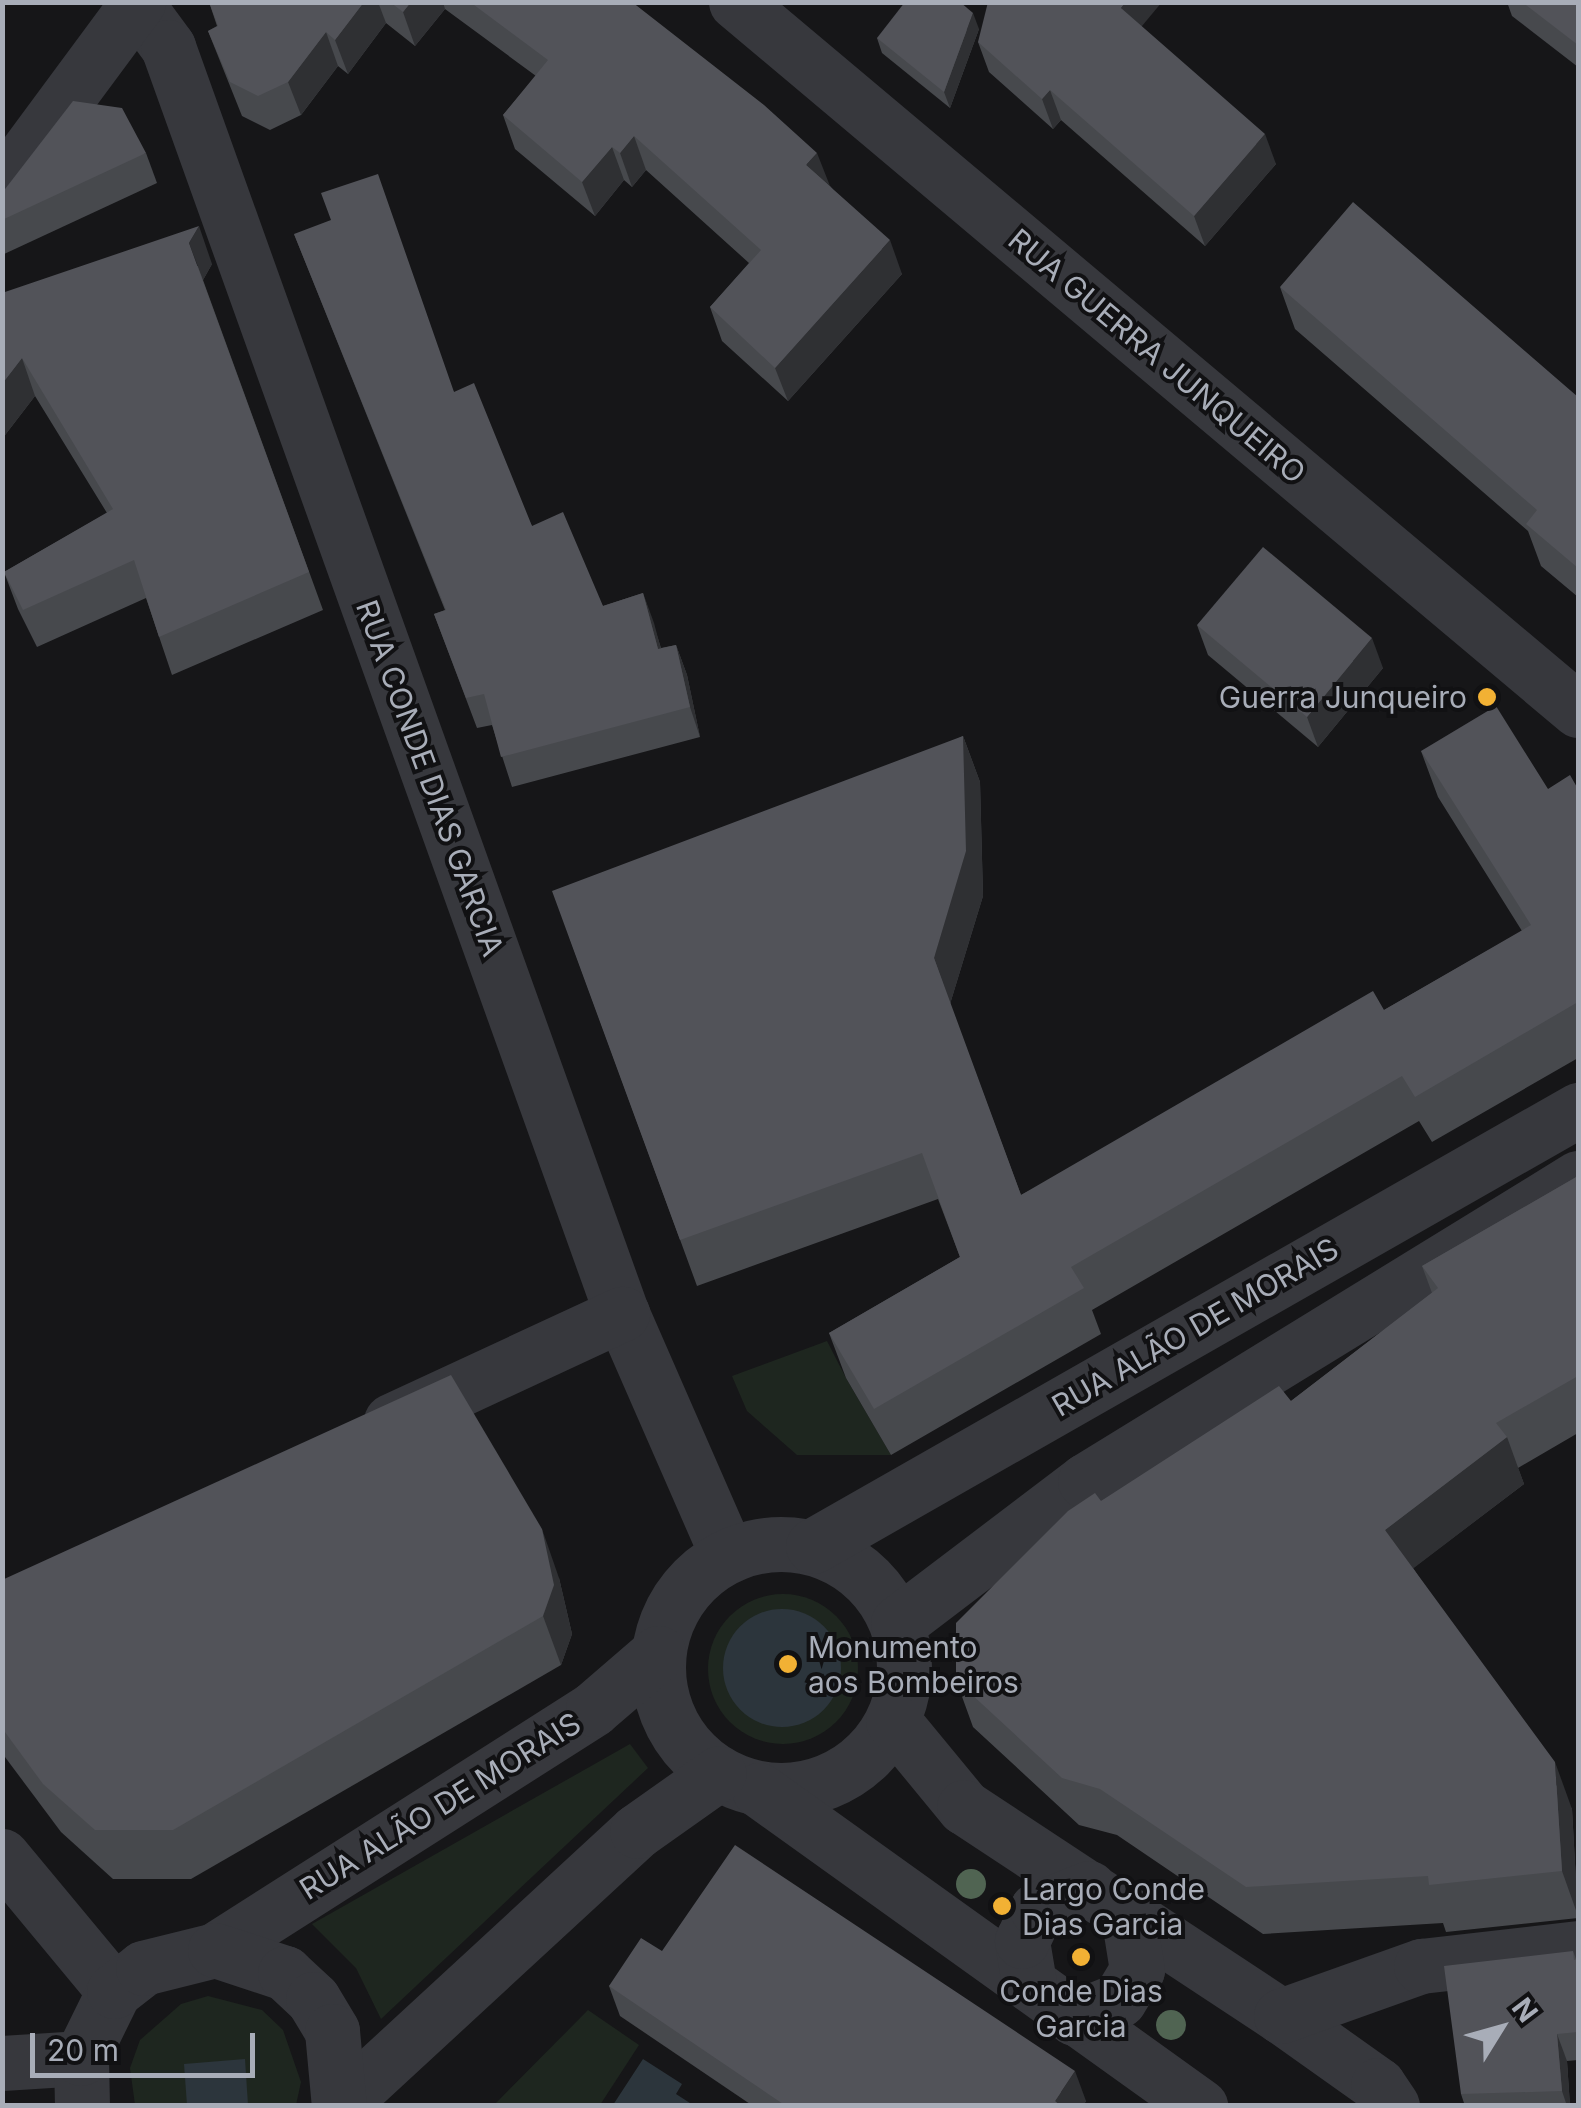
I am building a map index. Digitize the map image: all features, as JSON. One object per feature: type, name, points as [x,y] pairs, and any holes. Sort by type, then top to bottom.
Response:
[{"type":"street","name":"RUA GUERRA JUNQUEIRO","points":[[736,2],[1578,710]]},
{"type":"street","points":[[2,186],[137,3]]},
{"type":"street","name":"RUA CONDE DIAS GARCIA","points":[[137,3],[168,47],[622,1314],[727,1554]]},
{"type":"street","name":"RUA ALÃO DE MORAIS","points":[[813,1546],[1578,1110]]},
{"type":"street","points":[[898,1623],[1086,1482],[1578,1178]]},
{"type":"street","points":[[339,1446],[622,1314]]},
{"type":"street","points":[[340,2105],[637,1832],[739,1782],[787,1793],[843,1774],[893,1721],[906,1673],[898,1623],[878,1589],[813,1546],[768,1543],[727,1554],[672,1606],[658,1653],[672,1722],[739,1782],[1200,2106]]},
{"type":"street","name":"RUA ALÃO DE MORAIS","points":[[114,1992],[143,1968],[215,1950],[580,1718],[658,1653]]},
{"type":"street","points":[[893,1721],[964,1807],[1281,2016],[1392,2106]]},
{"type":"street","points":[[2,1856],[114,1992],[81,2082],[2,2063]]},
{"type":"street","points":[[1029,1983],[1022,1941],[1037,1910],[1109,1901]]},
{"type":"street","points":[[1074,2018],[1119,2000],[1137,1970],[1109,1901]]},
{"type":"street","points":[[1281,2016],[1421,1966],[1578,1948]]},
{"type":"street","points":[[215,1950],[286,1973],[312,1999],[332,2031],[340,2105]]},
{"type":"shaded area","points":[[827,1341],[891,1455],[797,1455],[747,1411],[732,1376]]},
{"type":"shaded area","points":[[783,1594],[812,1599],[836,1616],[853,1640],[858,1669],[853,1698],[836,1722],[812,1739],[783,1744],[754,1739],[730,1722],[713,1698],[708,1669],[713,1640],[730,1616],[754,1599]]},
{"type":"shaded area","points":[[782,1609],[805,1614],[824,1626],[836,1645],[841,1668],[836,1691],[824,1710],[805,1722],[782,1727],[759,1722],[740,1710],[728,1691],[723,1668],[728,1645],[740,1626],[759,1614]]},
{"type":"shaded area","points":[[630,1744],[648,1768],[381,2019],[356,1968],[312,1924]]},
{"type":"shaded area","points":[[208,1996],[262,2010],[283,2030],[301,2082],[296,2105],[135,2105],[130,2068],[140,2040],[181,2004]]},
{"type":"shaded area","points":[[588,2010],[639,2045],[600,2105],[494,2105]]},
{"type":"shaded area","points":[[245,2059],[248,2105],[187,2105],[184,2064]]},
{"type":"shaded area","points":[[643,2059],[682,2084],[676,2094],[693,2105],[613,2105]]},
{"type":"building","points":[[209,2],[364,2],[335,40],[326,32],[288,82],[258,96],[230,82],[208,31],[218,26]]},
{"type":"building","points":[[390,2],[411,2],[403,12]]},
{"type":"building","points":[[470,2],[632,2],[764,105],[817,153],[806,165],[890,240],[775,368],[710,307],[761,250],[634,136],[620,153],[612,147],[582,182],[503,115],[548,60]]},
{"type":"building","points":[[905,2],[960,2],[973,13],[944,92],[877,38]]},
{"type":"building","points":[[988,2],[1126,2],[1121,8],[1265,134],[1194,216],[1050,90],[1042,99],[978,42]]},
{"type":"building","points":[[1522,2],[1578,2],[1578,45]]},
{"type":"building","points":[[73,101],[122,108],[146,153],[2,220],[2,193]]},
{"type":"building","points":[[378,174],[454,392],[474,383],[532,526],[563,512],[603,606],[643,593],[658,649],[676,645],[690,707],[501,757],[484,694],[466,698],[434,614],[446,610],[294,234],[331,220],[321,193]]},
{"type":"building","points":[[1353,202],[1578,397],[1578,568],[1526,524],[1537,510],[1280,287]]},
{"type":"building","points":[[199,226],[189,243],[309,572],[159,637],[134,560],[23,610],[4,572],[113,509],[22,358],[2,384],[2,293]]},
{"type":"building","points":[[1263,547],[1372,638],[1307,717],[1197,625]]},
{"type":"building","points":[[1496,706],[1548,789],[1570,775],[1578,789],[1578,1002],[1415,1097],[1402,1076],[1071,1267],[1084,1288],[874,1409],[829,1333],[960,1257],[922,1153],[680,1240],[552,891],[963,736],[966,851],[934,958],[1021,1195],[1373,991],[1384,1010],[1531,925],[1421,751]]},
{"type":"building","points":[[1578,1176],[1578,1376],[1496,1423],[1507,1437],[1385,1530],[1555,1762],[1562,1871],[1429,1885],[1428,1876],[1246,1887],[1100,1789],[1062,1778],[956,1680],[956,1623],[1068,1511],[1095,1493],[1101,1501],[1279,1386],[1291,1401],[1438,1288],[1422,1266]]},
{"type":"building","points":[[451,1375],[542,1529],[554,1585],[543,1616],[173,1830],[95,1830],[43,1784],[2,1728],[2,1580]]},
{"type":"building","points":[[735,1845],[1075,2071],[1055,2101],[1061,2106],[786,2106],[609,1986],[641,1938],[662,1951]]},
{"type":"building","points":[[1573,1951],[1574,1960],[1578,1959],[1578,2032],[1557,2034],[1562,2091],[1461,2094],[1444,1966]]},
{"type":"place","name":"Guerra Junqueiro","points":[[1487,697]]},
{"type":"place","name":"Monumento aos Bombeiros","points":[[788,1664]]},
{"type":"place","name":"Largo Conde Dias Garcia","points":[[1002,1906]]},
{"type":"place","name":"Conde Dias Garcia","points":[[1081,1957]]}]
